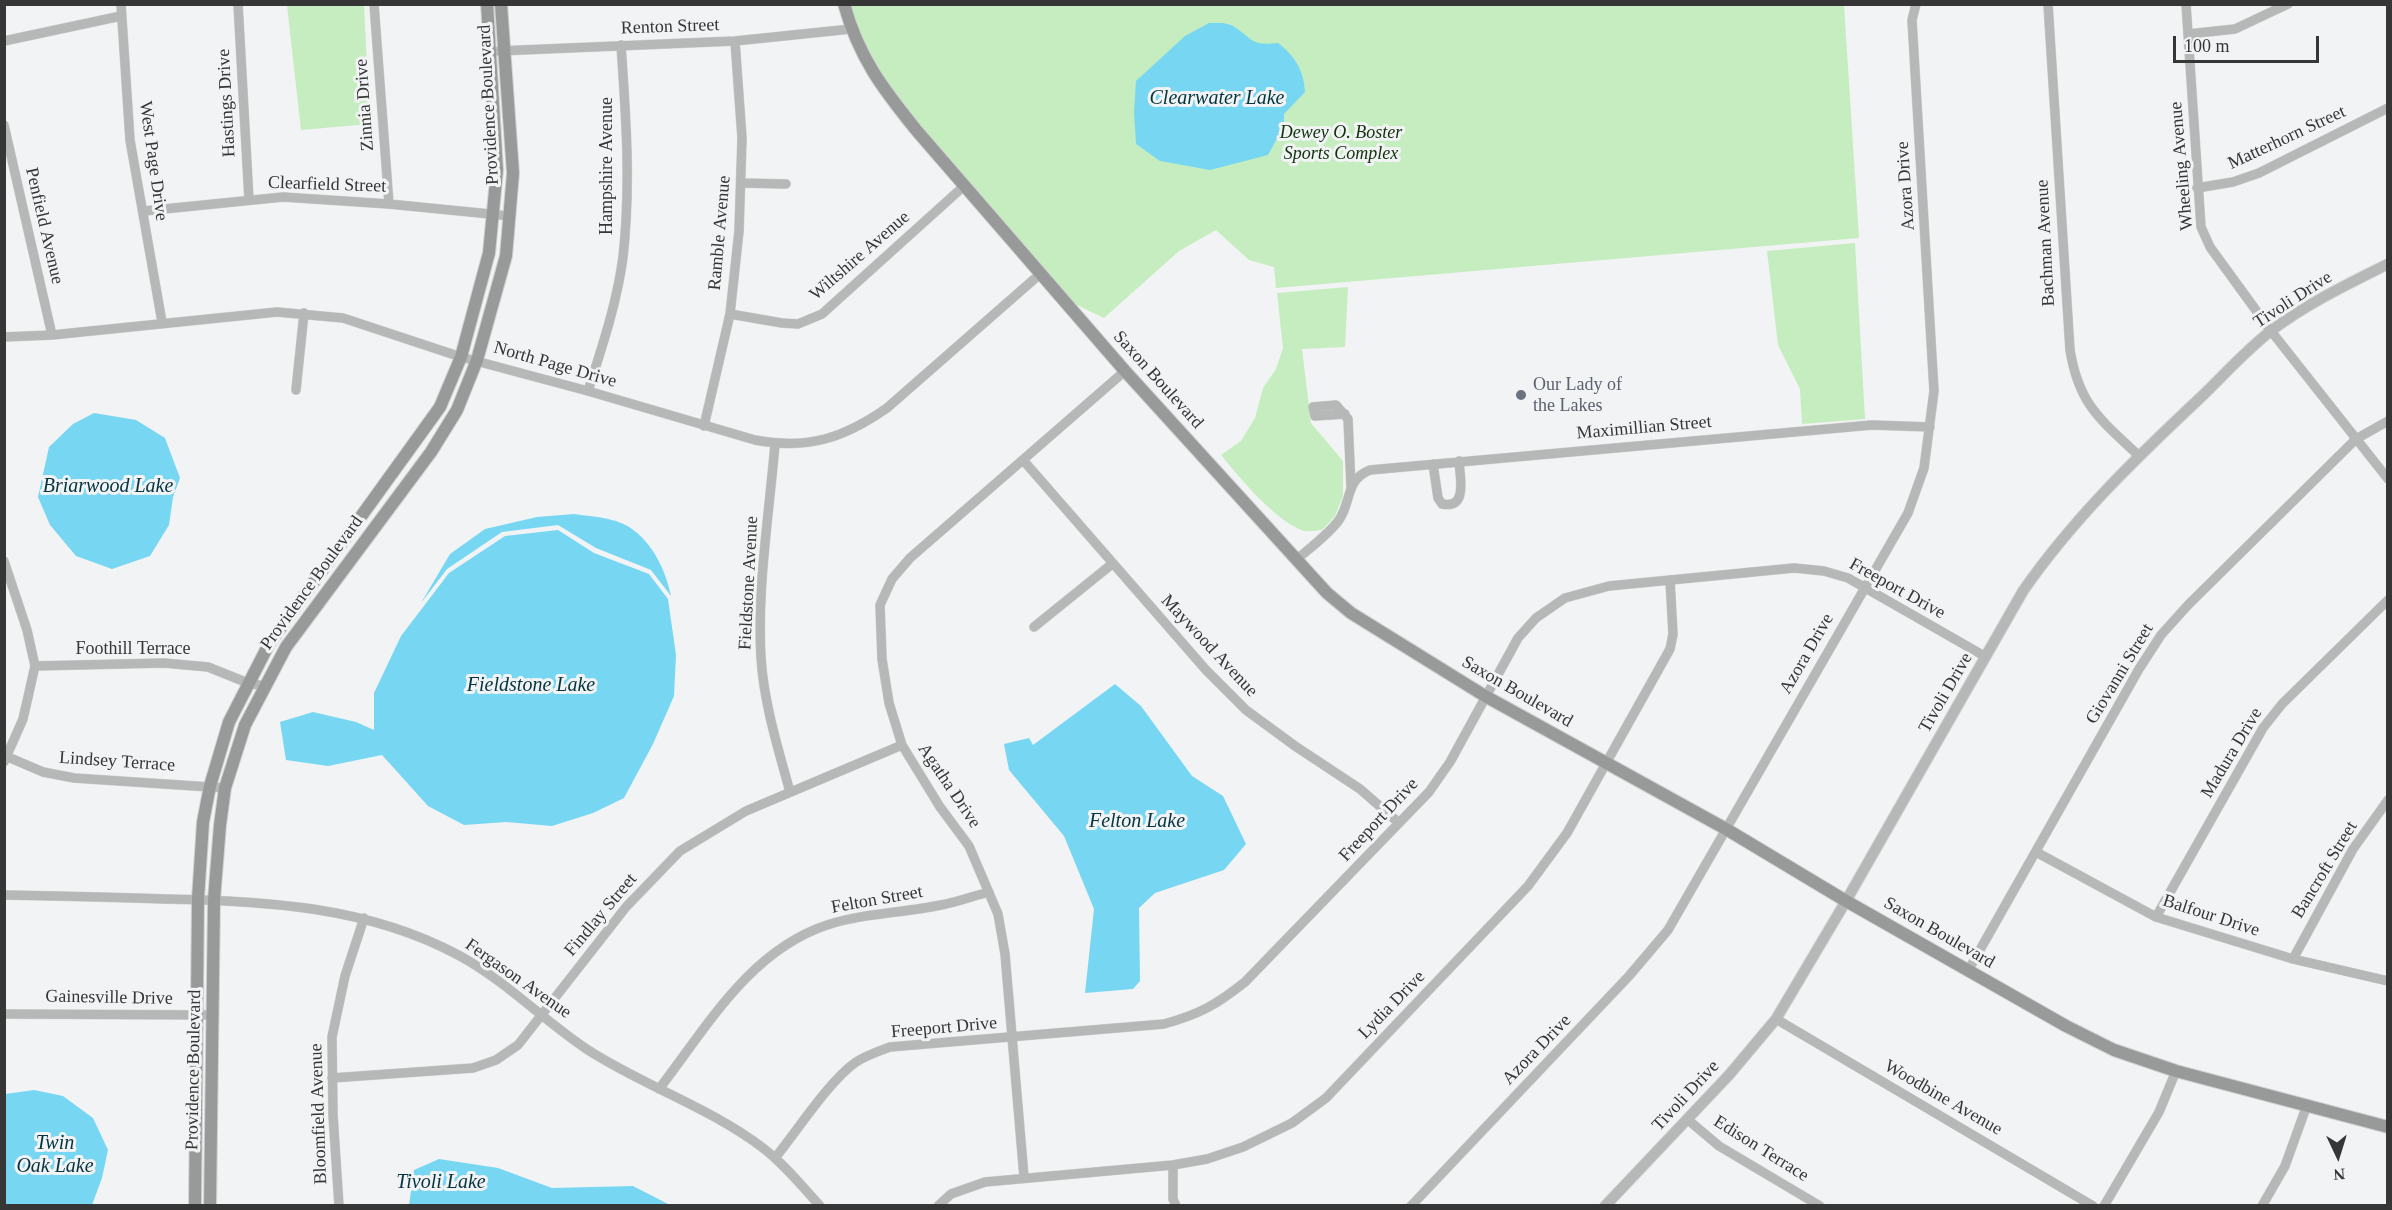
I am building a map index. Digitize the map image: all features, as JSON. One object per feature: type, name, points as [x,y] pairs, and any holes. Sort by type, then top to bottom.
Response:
[{"type":"main road","name":"Providence Boulevard","points":[[195,1206],[198,899],[203,822],[210,786],[229,722],[270,644],[440,407],[461,357],[489,254],[497,170],[487,4]]},
{"type":"main road","name":"Providence Boulevard","points":[[210,1206],[214,900],[225,788],[245,725],[286,647],[431,452],[457,410],[477,360],[506,256],[513,173],[501,4]]},
{"type":"main road","name":"Saxon Boulevard","points":[[844,4],[851,29],[864,60],[885,91],[964,186],[1125,371],[1296,560],[1327,593],[1351,613],[1485,696],[1726,829],[1968,971],[2114,1050],[2176,1071],[2388,1127]]},
{"type":"street","name":"West Page Drive","points":[[121,4],[130,140],[162,322]]},
{"type":"street","name":"Hastings Drive","points":[[238,4],[249,200]]},
{"type":"street","name":"Zinnia Drive","points":[[374,4],[389,204]]},
{"type":"street","name":"Azora Drive","points":[[1413,1205],[1629,976],[1668,930],[1908,513],[1924,468],[1934,391],[1912,20],[1916,4]]},
{"type":"street","name":"Bachman Avenue","points":[[2048,4],[2073,372],[2080,392],[2099,418],[2139,456]]},
{"type":"street","name":"Wheeling Avenue","points":[[2186,4],[2201,227],[2210,247],[2271,331],[2388,479]]},
{"type":"street","points":[[2188,34],[2235,29],[2288,4]]},
{"type":"street","points":[[4,40],[121,16]]},
{"type":"street","name":"Renton Street","points":[[490,52],[735,41],[851,29]]},
{"type":"street","name":"Ramble Avenue","points":[[704,426],[730,314],[739,231],[742,183],[741,96],[735,41]]},
{"type":"street","name":"Hampshire Avenue","points":[[588,391],[612,314],[622,259],[628,171],[621,45]]},
{"type":"street","name":"Matterhorn Street","points":[[2197,188],[2233,183],[2259,173],[2388,108]]},
{"type":"street","name":"Penfield Avenue","points":[[4,125],[52,335]]},
{"type":"street","points":[[742,183],[786,184]]},
{"type":"street","name":"Wiltshire Avenue","points":[[730,314],[798,324],[822,314],[964,186]]},
{"type":"street","name":"Clearfield Street","points":[[144,211],[284,197],[389,204],[510,216]]},
{"type":"street","name":"Tivoli Drive","points":[[1605,1206],[1729,1075],[1776,1019],[2023,591],[2078,519],[2139,456],[2271,331],[2320,298],[2388,264]]},
{"type":"street","name":"North Page Drive","points":[[4,337],[52,335],[277,312],[343,318],[461,357],[588,391],[704,426],[775,444],[814,443],[863,425],[887,408],[1040,274]]},
{"type":"street","points":[[296,390],[304,313]]},
{"type":"street","name":"Agatha Drive","points":[[1024,1177],[1005,954],[998,914],[969,846],[940,807],[902,746],[890,703],[882,659],[880,605],[892,579],[910,558],[1125,371]]},
{"type":"street","points":[[1296,560],[1339,519],[1348,499],[1351,487],[1348,419],[1345,414]]},
{"type":"street","name":"Giovanni Street","points":[[1968,971],[2139,669],[2161,635],[2188,605],[2356,439],[2388,421]]},
{"type":"street","name":"Maximillian Street","points":[[1351,487],[1362,473],[1370,470],[1872,425],[1930,427]]},
{"type":"street","name":"Fieldstone Avenue","points":[[775,444],[761,606],[761,658],[766,704],[790,792]]},
{"type":"street","name":"Maywood Avenue","points":[[1023,460],[1206,670],[1246,710],[1295,747],[1360,789],[1399,823]]},
{"type":"street","points":[[1433,464],[1438,498],[1442,504],[1452,505],[1456,504],[1460,497],[1459,462]]},
{"type":"street","points":[[4,561],[27,630],[35,666],[23,719],[6,760]]},
{"type":"street","points":[[1034,627],[1112,564]]},
{"type":"street","name":"Freeport Drive","points":[[775,1158],[836,1080],[856,1062],[890,1047],[1011,1039],[1164,1024],[1196,1015],[1218,1004],[1245,982],[1429,792],[1450,762],[1518,638],[1536,618],[1565,598],[1609,586],[1794,568],[1824,571],[1848,578],[1863,589],[1986,657]]},
{"type":"street","name":"Lydia Drive","points":[[938,1206],[951,1194],[968,1186],[1024,1177],[1173,1165],[1207,1159],[1243,1147],[1292,1123],[1326,1098],[1528,885],[1567,833],[1670,649],[1673,634],[1670,580]]},
{"type":"street","name":"Madura Drive","points":[[2156,917],[2263,728],[2282,704],[2388,600]]},
{"type":"street","name":"Foothill Terrace","points":[[35,666],[164,663],[208,667],[248,683],[264,686]]},
{"type":"street","name":"Findlay Street","points":[[332,1078],[472,1068],[496,1060],[518,1045],[626,908],[680,851],[746,812],[902,746]]},
{"type":"street","name":"Lindsey Terrace","points":[[6,760],[43,772],[74,778],[225,788]]},
{"type":"street","name":"Bancroft Street","points":[[2294,959],[2353,849],[2388,800]]},
{"type":"street","name":"Balfour Drive","points":[[2036,852],[2156,917],[2294,959],[2388,981]]},
{"type":"street","name":"Felton Street","points":[[659,1089],[745,976],[790,941],[827,925],[940,905],[989,892]]},
{"type":"street","name":"Fergason Avenue","points":[[4,895],[198,899],[284,904],[364,918],[410,933],[461,956],[588,1050],[712,1115],[775,1158],[820,1206]]},
{"type":"street","name":"Bloomfield Avenue","points":[[339,1206],[332,1037],[345,975],[364,918]]},
{"type":"street","name":"Gainesville Drive","points":[[4,1014],[213,1015]]},
{"type":"street","name":"Woodbine Avenue","points":[[1776,1019],[2093,1206]]},
{"type":"street","points":[[2104,1206],[2158,1112],[2176,1071]]},
{"type":"street","points":[[2262,1206],[2285,1166],[2307,1105]]},
{"type":"street","name":"Edison Terrace","points":[[1687,1119],[1719,1146],[1820,1206]]},
{"type":"street","points":[[1173,1165],[1173,1199],[1176,1206]]},
{"type":"green space","points":[[287,5],[364,5],[370,124],[301,130]]},
{"type":"green space","name":"Dewey O. Boster Sports Complex","points":[[850,5],[1844,5],[1859,238],[1276,288],[1274,267],[1249,260],[1216,230],[1179,251],[1104,318],[1075,304],[913,119],[878,73],[860,37]]},
{"type":"green space","points":[[1855,243],[1865,419],[1802,424],[1800,389],[1778,345],[1767,251]]},
{"type":"green space","points":[[1348,287],[1345,347],[1302,349],[1311,423],[1343,461],[1343,496],[1335,516],[1322,530],[1304,531],[1270,509],[1221,455],[1241,441],[1255,418],[1263,388],[1276,369],[1283,348],[1277,293]]},
{"type":"water","name":"Clearwater Lake","points":[[1209,23],[1231,25],[1257,42],[1278,43],[1297,64],[1303,77],[1305,92],[1284,114],[1284,126],[1268,155],[1210,170],[1160,161],[1136,144],[1134,112],[1136,81],[1185,36]]},
{"type":"water","name":"Briarwood Lake","points":[[94,413],[136,420],[165,438],[180,478],[173,497],[169,525],[150,556],[112,569],[76,556],[50,525],[38,497],[49,447],[73,424]]},
{"type":"water","points":[[574,514],[616,521],[637,533],[653,551],[659,562],[671,596],[651,570],[596,548],[558,525],[502,532],[447,569],[421,603],[450,554],[485,529],[537,517]]},
{"type":"water","name":"Fieldstone Lake","points":[[558,530],[594,553],[649,574],[668,599],[676,655],[674,696],[653,744],[624,798],[593,813],[552,826],[506,822],[464,825],[428,806],[382,755],[328,766],[286,760],[280,722],[313,712],[356,722],[374,730],[374,693],[401,636],[449,573],[505,536]]},
{"type":"water","name":"Felton Lake","points":[[1115,684],[1141,706],[1192,776],[1223,796],[1246,844],[1224,870],[1155,893],[1139,908],[1140,981],[1133,989],[1085,993],[1094,909],[1064,836],[1009,770],[1004,744],[1029,738],[1033,745]]},
{"type":"water","name":"Twin Oak Lake","points":[[34,1090],[63,1096],[93,1118],[108,1150],[102,1178],[92,1205],[5,1205],[5,1094]]},
{"type":"water","name":"Tivoli Lake","points":[[439,1159],[498,1168],[552,1188],[633,1186],[670,1205],[409,1205],[414,1170]]},
{"type":"place","name":"Our Lady of the Lakes","points":[[1521,395]]}]
